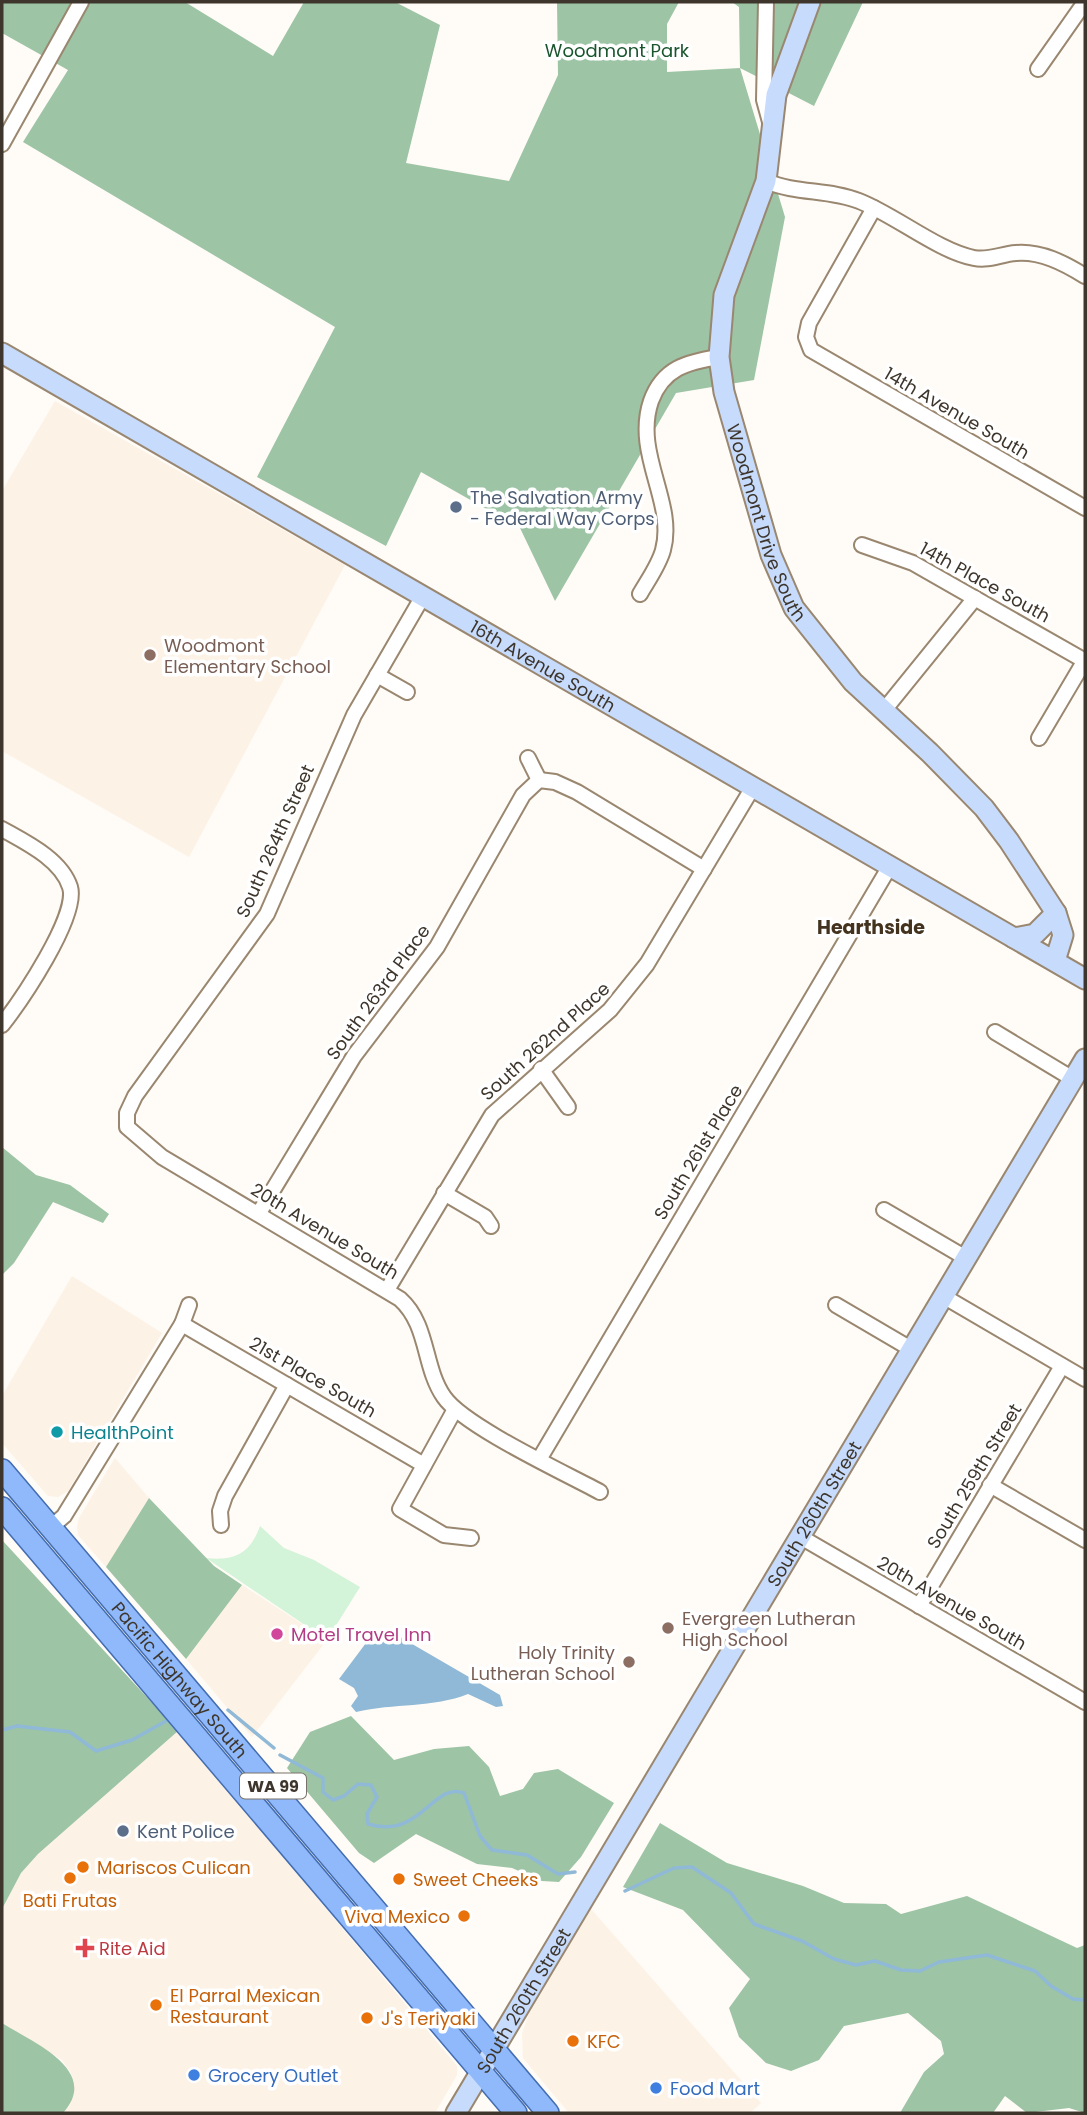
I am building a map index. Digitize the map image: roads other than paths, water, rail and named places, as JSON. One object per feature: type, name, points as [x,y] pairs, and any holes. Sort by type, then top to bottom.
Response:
[{"type":"main road","name":"Woodmont Drive South","points":[[810,2],[783,70],[771,124],[766,181],[724,295],[719,357],[724,392],[771,555],[783,587],[801,619],[853,682],[885,709],[984,808],[1032,873],[1056,913],[1063,935],[1055,961]]},
{"type":"main road","name":"16th Avenue South","points":[[2,353],[1085,979]]},
{"type":"main road","points":[[1014,938],[1035,934],[1056,913]]},
{"type":"main road","name":"South 260th Street","points":[[456,2113],[1085,1059]]},
{"type":"main road","name":"Pacific Highway South","points":[[2,1470],[548,2113]]},
{"type":"main road","points":[[2,1486],[35,1509]]},
{"type":"main road","name":"Pacific Highway South","points":[[2,1508],[516,2113]]},
{"type":"street","points":[[2,144],[81,2]]},
{"type":"street","points":[[766,2],[764,100],[771,124]]},
{"type":"street","points":[[1038,69],[1085,2]]},
{"type":"street","points":[[766,181],[785,189],[850,198],[964,256],[989,259],[1015,253],[1033,254],[1063,263],[1085,276]]},
{"type":"street","name":"14th Avenue South","points":[[874,208],[813,316],[806,337],[811,350],[1085,508]]},
{"type":"street","points":[[640,594],[663,550],[660,497],[645,443],[647,414],[653,395],[667,374],[683,363],[719,357]]},
{"type":"street","name":"14th Place South","points":[[862,545],[913,563],[1085,661]]},
{"type":"street","name":"South 264th Street","points":[[127,1126],[127,1113],[135,1096],[267,915],[354,715],[423,596]]},
{"type":"street","points":[[885,709],[975,598]]},
{"type":"street","points":[[1040,737],[1085,661]]},
{"type":"street","points":[[377,675],[407,692]]},
{"type":"street","points":[[528,758],[539,780],[555,782],[577,792],[704,869]]},
{"type":"street","name":"South 263rd Place","points":[[259,1213],[354,1056],[437,947],[523,795],[539,780]]},
{"type":"street","name":"South 262nd Place","points":[[387,1290],[492,1115],[629,990],[753,787]]},
{"type":"street","points":[[2,829],[50,861],[69,886],[70,906],[63,924],[2,1025]]},
{"type":"street","name":"South 261st Place","points":[[540,1458],[890,866]]},
{"type":"street","points":[[995,1032],[1073,1079]]},
{"type":"street","points":[[541,1069],[568,1107]]},
{"type":"street","name":"20th Avenue South","points":[[127,1126],[162,1157],[387,1290],[403,1303],[415,1318],[437,1384],[454,1411]]},
{"type":"street","points":[[444,1194],[485,1217],[491,1226]]},
{"type":"street","points":[[884,1210],[966,1258]]},
{"type":"street","points":[[943,1296],[1085,1379]]},
{"type":"street","points":[[51,1527],[64,1516],[182,1324],[189,1305]]},
{"type":"street","points":[[836,1305],[911,1349]]},
{"type":"street","name":"21st Place South","points":[[182,1324],[424,1465]]},
{"type":"street","name":"South 259th Street","points":[[919,1606],[1062,1366]]},
{"type":"street","points":[[221,1525],[220,1511],[225,1496],[287,1385]]},
{"type":"street","points":[[471,1538],[444,1535],[400,1509],[454,1411],[600,1492]]},
{"type":"street","points":[[990,1485],[1085,1541]]},
{"type":"street","name":"20th Avenue South","points":[[799,1536],[1085,1702]]},
{"type":"water","points":[[388,1630],[500,1695],[503,1706],[496,1707],[468,1694],[441,1701],[356,1712],[351,1706],[358,1696],[354,1688],[339,1679],[366,1643]]},
{"type":"waterway","points":[[228,1710],[274,1748]]},
{"type":"waterway","points":[[2,1730],[17,1726],[70,1732],[96,1751],[132,1740],[166,1721]]},
{"type":"waterway","points":[[280,1755],[323,1778],[323,1792],[333,1800],[344,1796],[358,1784],[371,1785],[377,1797],[367,1814],[368,1824],[386,1827],[401,1824],[443,1795],[464,1793],[480,1836],[492,1850],[527,1855],[558,1874],[575,1872]]},
{"type":"waterway","points":[[625,1891],[674,1868],[692,1867],[731,1893],[754,1924],[802,1941],[834,1959],[856,1965],[875,1961],[901,1970],[920,1971],[939,1962],[987,1955],[1035,1971],[1051,1986],[1073,1999],[1085,2000]]},
{"type":"place","name":"The Salvation Army - Federal Way Corps","points":[[456,507]]},
{"type":"place","name":"Woodmont Elementary School","points":[[150,655]]},
{"type":"place","name":"HealthPoint","points":[[57,1432]]},
{"type":"place","name":"Evergreen Lutheran High School","points":[[668,1628]]},
{"type":"place","name":"Motel Travel Inn","points":[[277,1634]]},
{"type":"place","name":"Holy Trinity Lutheran School","points":[[629,1662]]},
{"type":"place","name":"Kent Police","points":[[123,1831]]},
{"type":"place","name":"Mariscos Culican","points":[[83,1867]]},
{"type":"place","name":"Bati Frutas","points":[[70,1878]]},
{"type":"place","name":"Sweet Cheeks","points":[[399,1879]]},
{"type":"place","name":"Viva Mexico","points":[[464,1916]]},
{"type":"place","name":"Rite Aid","points":[[85,1948]]},
{"type":"place","name":"El Parral Mexican Restaurant","points":[[156,2005]]},
{"type":"place","name":"J's Teriyaki","points":[[367,2018]]},
{"type":"place","name":"KFC","points":[[573,2041]]},
{"type":"place","name":"Grocery Outlet","points":[[194,2075]]},
{"type":"place","name":"Food Mart","points":[[656,2088]]},
{"type":"district","name":"Hearthside","points":[[871,927]]},
{"type":"park label","name":"Woodmont Park","points":[[617,50]]}]
